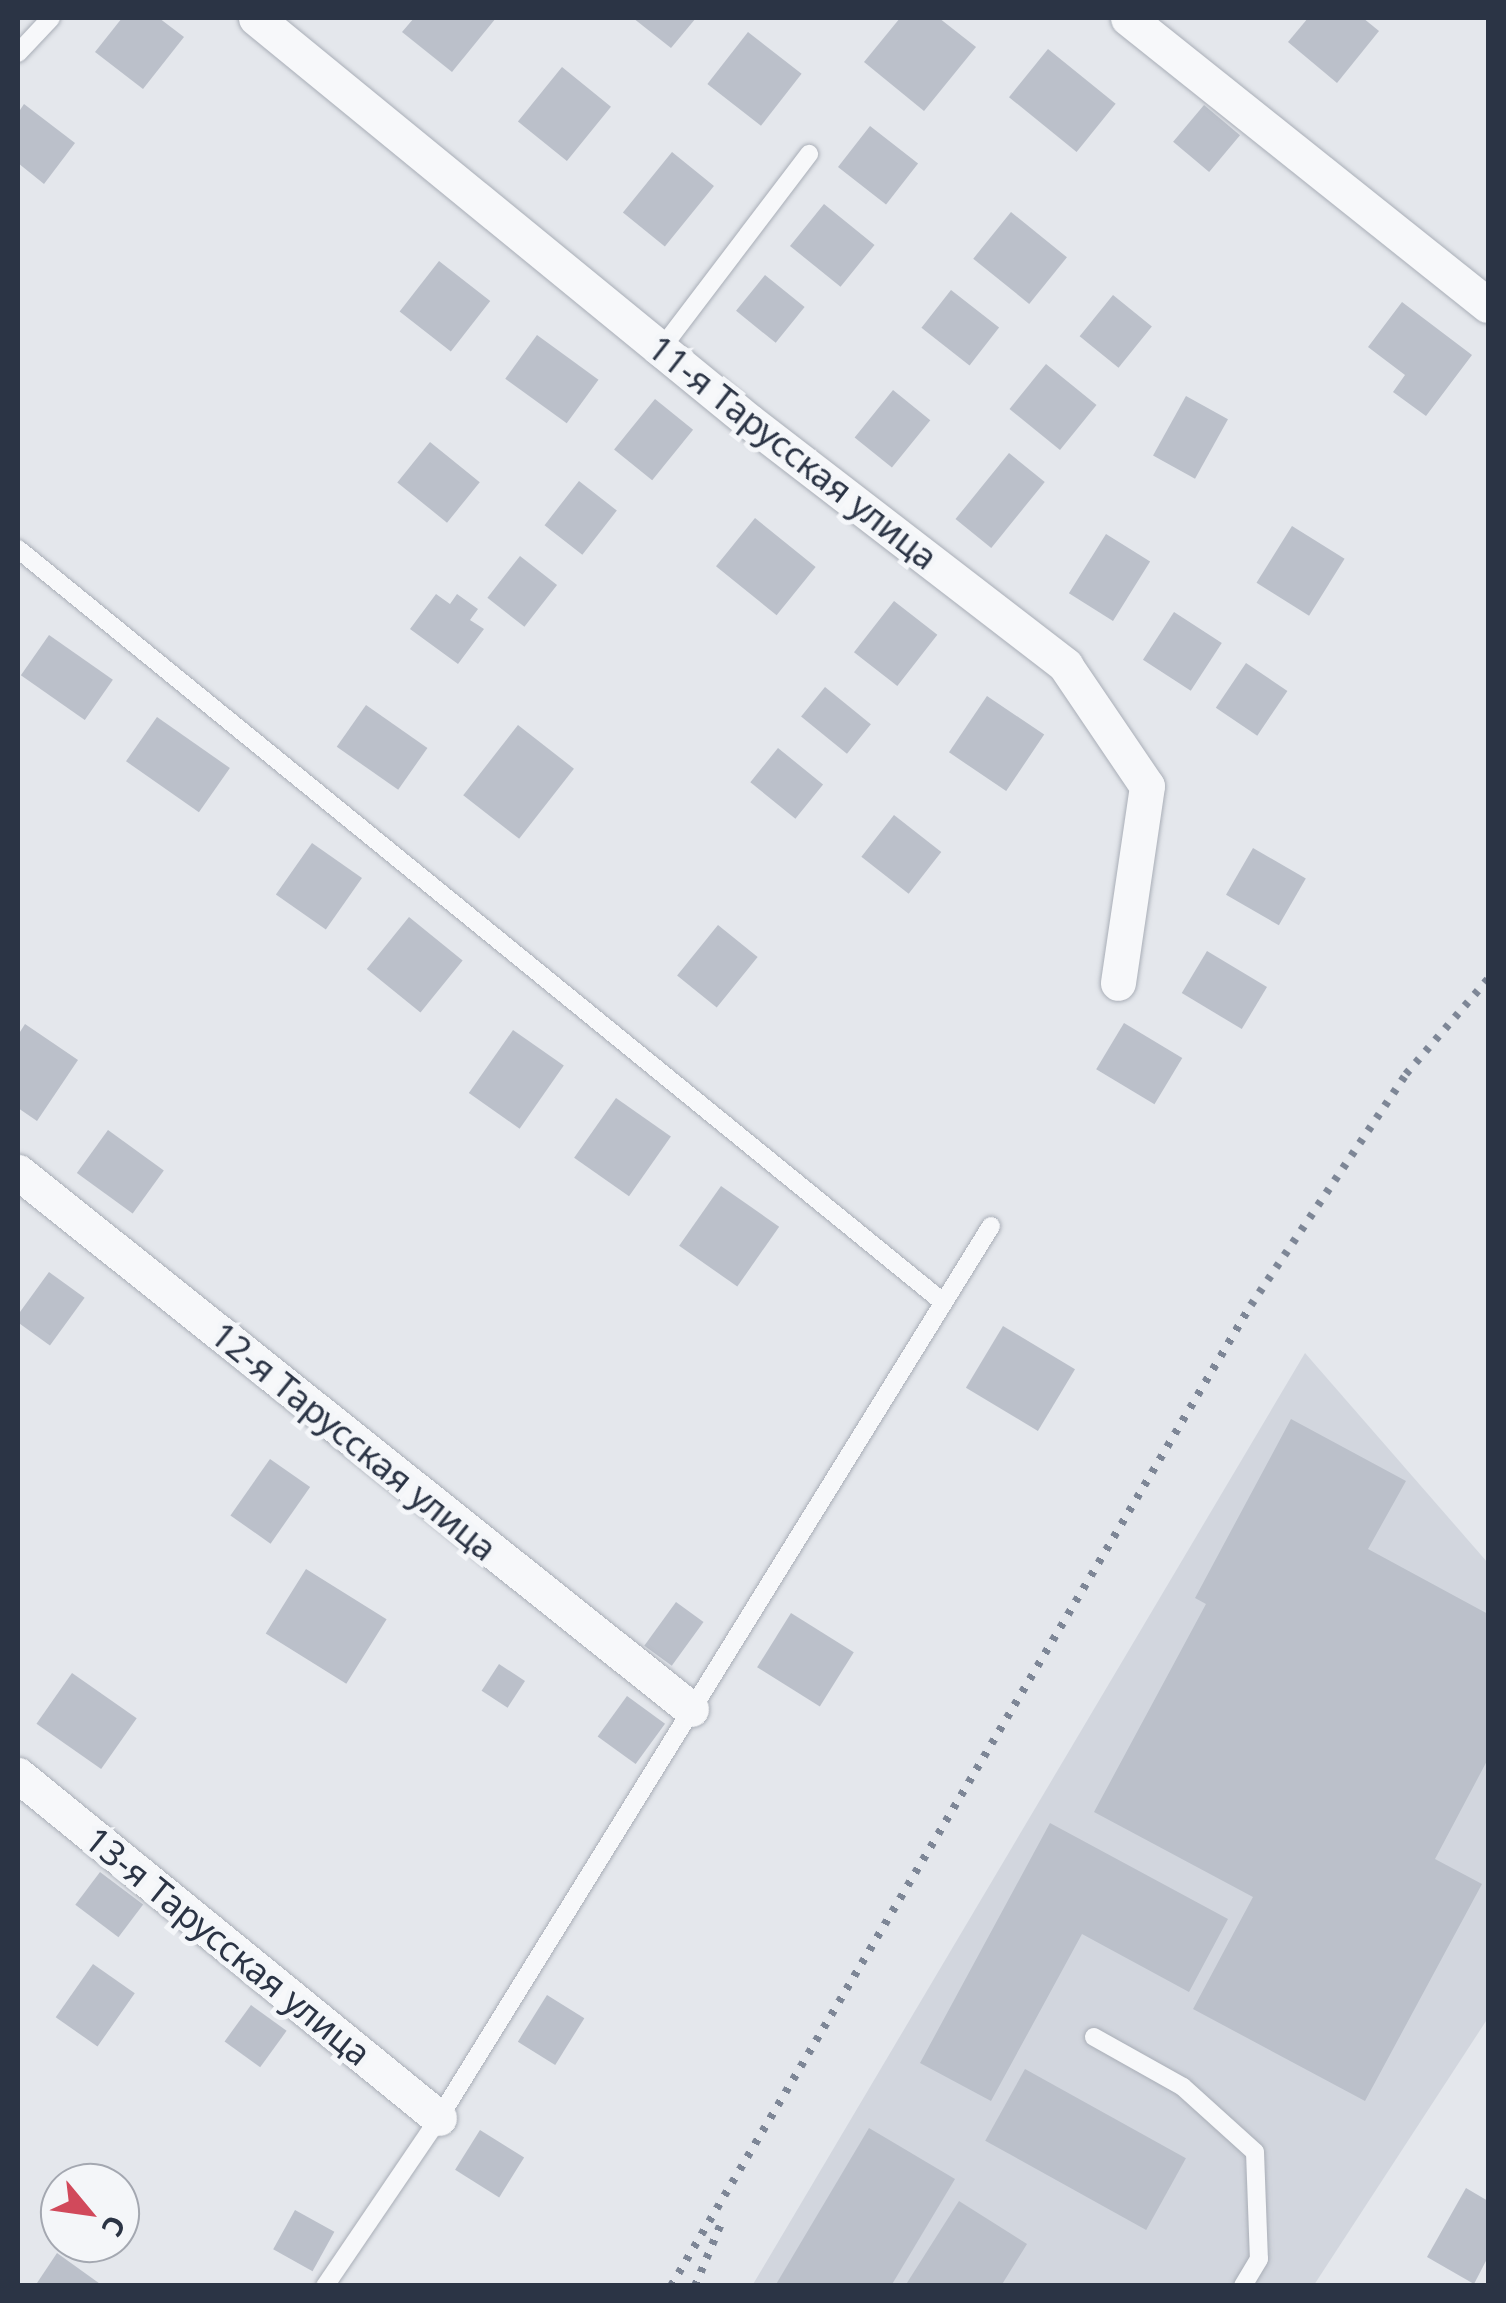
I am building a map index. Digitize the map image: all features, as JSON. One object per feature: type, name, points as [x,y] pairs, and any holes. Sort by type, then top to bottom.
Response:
[{"type":"street","name":"11-я Тарусская улица","points":[[256,18],[661,348],[1065,665],[1147,786],[1118,983]]},
{"type":"street","points":[[1128,18],[1488,305]]},
{"type":"street","name":"12-я Тарусская улица","points":[[18,1172],[692,1710]]},
{"type":"street","name":"13-я Тарусская улица","points":[[18,1775],[439,2118]]},
{"type":"lane","points":[[18,52],[51,18]]},
{"type":"lane","points":[[661,348],[809,154]]},
{"type":"lane","points":[[18,549],[943,1302]]},
{"type":"lane","points":[[325,2286],[439,2118],[991,1226]]},
{"type":"lane","points":[[1094,2037],[1183,2088],[1255,2152],[1259,2259],[1243,2286]]},
{"type":"shaded area","points":[[1305,1353],[1488,1563],[1488,2018],[1314,2285],[752,2286]]},
{"type":"building","points":[[122,18],[159,18],[184,37],[143,89],[95,52]]},
{"type":"building","points":[[414,18],[496,18],[452,72],[402,32]]},
{"type":"building","points":[[633,18],[696,18],[671,48]]},
{"type":"building","points":[[900,18],[939,18],[976,47],[924,111],[864,62]]},
{"type":"building","points":[[1308,18],[1363,18],[1379,31],[1337,83],[1288,42]]},
{"type":"building","points":[[748,32],[802,74],[761,126],[707,84]]},
{"type":"building","points":[[1048,49],[1116,104],[1077,152],[1009,97]]},
{"type":"building","points":[[562,67],[611,107],[567,161],[518,121]]},
{"type":"building","points":[[24,104],[75,143],[44,184],[18,163],[18,113]]},
{"type":"building","points":[[1204,105],[1240,135],[1209,172],[1173,142]]},
{"type":"building","points":[[870,126],[918,164],[886,205],[838,167]]},
{"type":"building","points":[[672,152],[714,186],[665,247],[623,213]]},
{"type":"building","points":[[824,204],[875,245],[841,287],[790,246]]},
{"type":"building","points":[[1011,212],[1067,257],[1029,304],[973,259]]},
{"type":"building","points":[[439,261],[490,301],[451,351],[400,311]]},
{"type":"building","points":[[765,275],[805,307],[776,343],[736,311]]},
{"type":"building","points":[[951,290],[999,328],[970,365],[921,328]]},
{"type":"building","points":[[1113,295],[1152,326],[1119,368],[1080,336]]},
{"type":"building","points":[[1402,302],[1472,355],[1426,416],[1393,392],[1405,375],[1368,347]]},
{"type":"building","points":[[537,335],[598,380],[567,423],[505,379]]},
{"type":"building","points":[[1046,364],[1097,405],[1060,450],[1009,409]]},
{"type":"building","points":[[893,390],[930,420],[892,468],[855,437]]},
{"type":"building","points":[[1186,396],[1228,419],[1195,479],[1153,455]]},
{"type":"building","points":[[655,399],[693,430],[652,480],[614,450]]},
{"type":"building","points":[[430,442],[480,482],[447,523],[397,482]]},
{"type":"building","points":[[1009,453],[1045,482],[991,548],[956,519]]},
{"type":"building","points":[[579,481],[617,511],[582,555],[545,525]]},
{"type":"building","points":[[755,518],[816,567],[777,615],[716,566]]},
{"type":"building","points":[[1292,526],[1345,559],[1309,616],[1256,583]]},
{"type":"building","points":[[1106,534],[1150,562],[1113,621],[1069,593]]},
{"type":"building","points":[[520,556],[557,585],[524,627],[487,598]]},
{"type":"building","points":[[436,594],[450,604],[457,594],[478,609],[470,620],[484,629],[458,664],[410,629]]},
{"type":"building","points":[[894,601],[937,635],[897,686],[854,652]]},
{"type":"building","points":[[1174,612],[1222,643],[1191,691],[1143,660]]},
{"type":"building","points":[[49,635],[113,680],[85,720],[21,675]]},
{"type":"building","points":[[1246,663],[1287,691],[1257,736],[1216,708]]},
{"type":"building","points":[[825,687],[871,724],[847,754],[801,717]]},
{"type":"building","points":[[987,696],[1044,735],[1006,791],[949,752]]},
{"type":"building","points":[[366,705],[427,748],[398,790],[337,747]]},
{"type":"building","points":[[157,717],[230,768],[199,812],[126,761]]},
{"type":"building","points":[[518,725],[574,769],[519,839],[463,795]]},
{"type":"building","points":[[778,748],[823,785],[795,819],[750,782]]},
{"type":"building","points":[[894,815],[941,852],[909,894],[861,857]]},
{"type":"building","points":[[312,843],[362,878],[326,930],[276,895]]},
{"type":"building","points":[[1253,848],[1306,878],[1279,925],[1226,895]]},
{"type":"building","points":[[409,917],[463,960],[420,1012],[367,969]]},
{"type":"building","points":[[718,925],[758,957],[717,1008],[677,976]]},
{"type":"building","points":[[1207,951],[1267,987],[1242,1029],[1182,993]]},
{"type":"building","points":[[1124,1023],[1182,1058],[1154,1104],[1096,1069]]},
{"type":"building","points":[[25,1024],[78,1060],[37,1121],[18,1108],[18,1035]]},
{"type":"building","points":[[513,1030],[564,1066],[520,1129],[469,1093]]},
{"type":"building","points":[[616,1098],[671,1136],[629,1196],[574,1158]]},
{"type":"building","points":[[108,1130],[164,1171],[133,1213],[77,1173]]},
{"type":"building","points":[[721,1186],[779,1227],[737,1287],[679,1246]]},
{"type":"building","points":[[49,1272],[85,1298],[50,1346],[18,1322],[18,1315]]},
{"type":"building","points":[[1003,1326],[1075,1369],[1038,1431],[966,1388]]},
{"type":"building","points":[[1291,1419],[1406,1481],[1368,1549],[1488,1614],[1488,1759],[1435,1859],[1482,1884],[1365,2101],[1193,2009],[1253,1897],[1094,1812],[1206,1604],[1195,1598]]},
{"type":"building","points":[[270,1459],[310,1487],[271,1544],[230,1516]]},
{"type":"building","points":[[306,1569],[387,1619],[346,1684],[266,1633]]},
{"type":"building","points":[[676,1602],[704,1622],[672,1666],[644,1646]]},
{"type":"building","points":[[791,1613],[854,1652],[820,1706],[757,1667]]},
{"type":"building","points":[[499,1664],[525,1681],[508,1708],[482,1691]]},
{"type":"building","points":[[72,1673],[137,1718],[101,1769],[36,1724]]},
{"type":"building","points":[[627,1696],[665,1724],[636,1764],[598,1736]]},
{"type":"building","points":[[1050,1823],[1228,1919],[1189,1992],[1082,1934],[991,2101],[920,2063]]},
{"type":"building","points":[[100,1872],[143,1904],[118,1937],[75,1905]]},
{"type":"building","points":[[93,1964],[135,1993],[97,2046],[56,2017]]},
{"type":"building","points":[[547,1995],[584,2018],[555,2065],[518,2042]]},
{"type":"building","points":[[251,2005],[287,2031],[260,2067],[225,2041]]},
{"type":"building","points":[[1025,2069],[1186,2158],[1146,2230],[985,2141]]},
{"type":"building","points":[[869,2128],[955,2179],[891,2286],[775,2286]]},
{"type":"building","points":[[480,2130],[524,2158],[499,2197],[455,2170]]},
{"type":"building","points":[[1466,2188],[1488,2201],[1488,2257],[1474,2284],[1427,2257]]},
{"type":"building","points":[[959,2201],[1027,2244],[1001,2286],[905,2286]]},
{"type":"building","points":[[295,2210],[334,2232],[313,2271],[273,2249]]},
{"type":"building","points":[[50,2263],[71,2263],[103,2286],[35,2286]]},
{"type":"railway","points":[[671,2286],[1251,1305],[1406,1074],[1488,979]]},
{"type":"railway","points":[[695,2286],[722,2221]]}]
